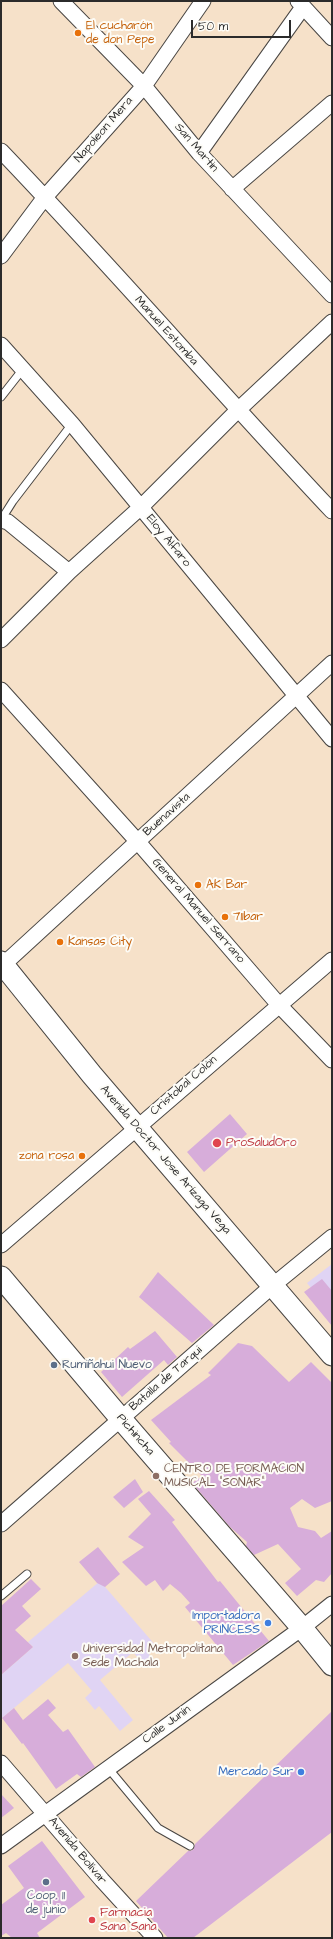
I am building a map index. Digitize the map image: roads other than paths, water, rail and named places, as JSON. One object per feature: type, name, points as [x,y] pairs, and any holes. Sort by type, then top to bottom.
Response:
[{"type":"main road","name":"Avenida Doctor Jose Arízaga Vega","points":[[2,964],[92,1075],[332,1355]]},
{"type":"main road","name":"Pichincha","points":[[1,1277],[332,1665]]},
{"type":"street","name":"San Martin","points":[[61,1],[144,86],[199,153],[332,295]]},
{"type":"street","name":"Napoleon Mera","points":[[1,256],[45,198],[144,86],[203,1]]},
{"type":"street","points":[[199,153],[300,4],[332,38]]},
{"type":"street","points":[[232,189],[332,103]]},
{"type":"street","name":"Manuel Estomba","points":[[1,151],[332,511]]},
{"type":"street","points":[[1,640],[69,572],[141,507],[238,410],[332,322]]},
{"type":"street","name":"Eloy Alfaro","points":[[1,345],[24,368],[72,424],[332,739]]},
{"type":"street","points":[[1,520],[8,522],[69,572]]},
{"type":"street","name":"Buenavista","points":[[2,964],[138,842],[332,663]]},
{"type":"street","name":"General Manuel Serrano","points":[[1,690],[138,842],[280,1005],[332,1060]]},
{"type":"street","name":"Cristobal Colón","points":[[1,1245],[332,960]]},
{"type":"street","name":"Batalla de Tarqui","points":[[1,1524],[273,1286],[332,1237]]},
{"type":"street","name":"Calle Junín","points":[[1,1846],[302,1628],[332,1604]]},
{"type":"street","name":"Avenida Bolívar","points":[[1,1763],[106,1885],[155,1938]]},
{"type":"lane","points":[[1,397],[24,368]]},
{"type":"lane","points":[[1,520],[13,501],[72,424]]},
{"type":"lane","points":[[1,1596],[27,1574]]},
{"type":"lane","points":[[108,1768],[158,1828],[190,1846]]},
{"type":"place","name":"El cucharón de don Pepe","points":[[78,33]]},
{"type":"place","name":"AK Bar","points":[[198,885]]},
{"type":"place","name":"711bar","points":[[225,917]]},
{"type":"place","name":"Kansas City","points":[[60,942]]},
{"type":"place","name":"ProSaludOro","points":[[217,1143]]},
{"type":"place","name":"zona rosa","points":[[82,1156]]},
{"type":"place","name":"Rumiñahui Nuevo","points":[[54,1365]]},
{"type":"place","name":"CENTRO DE FORMACION MUSICAL \"SONAR\"","points":[[156,1476]]},
{"type":"place","name":"Importadora PRINCESS","points":[[268,1623]]},
{"type":"place","name":"Universidad Metropolitana Sede Machala","points":[[75,1656]]},
{"type":"place","name":"Mercado Sur","points":[[301,1772]]},
{"type":"place","name":"Coop. 11 de junio","points":[[46,1882]]},
{"type":"place","name":"Farmacia Sana Sana","points":[[92,1920]]}]
